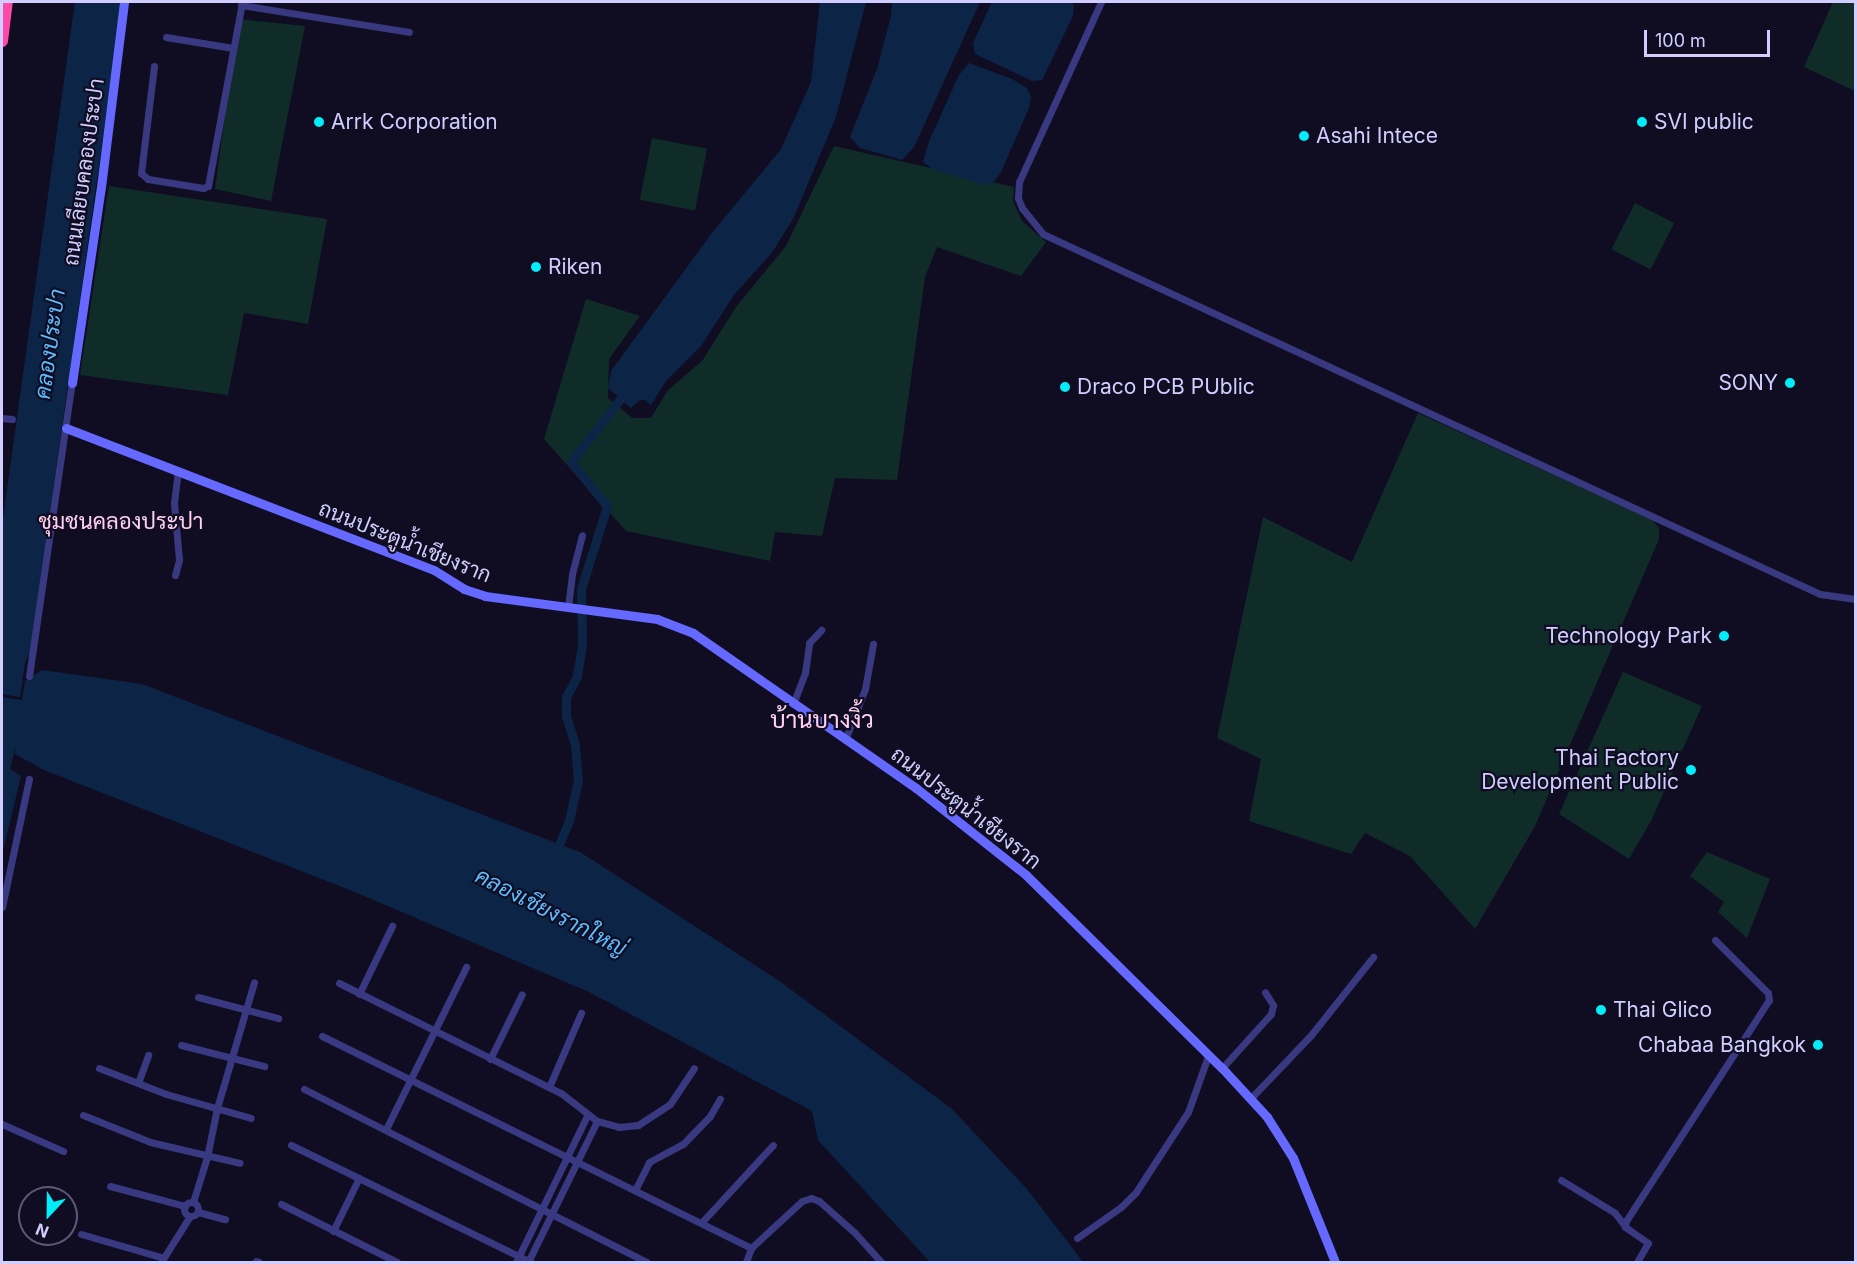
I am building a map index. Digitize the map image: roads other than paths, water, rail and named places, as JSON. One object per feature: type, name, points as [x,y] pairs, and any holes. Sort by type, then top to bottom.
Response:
[{"type":"highway","points":[[2,41],[7,2]]},
{"type":"street","name":"ถนนเลียบคลองประปา","points":[[72,383],[101,188],[124,2]]},
{"type":"street","points":[[1101,2],[1019,182],[1018,198],[1022,208],[1043,234],[1820,594],[1856,599]]},
{"type":"street","points":[[154,66],[141,173],[148,179],[203,188],[211,182],[242,3],[409,32]]},
{"type":"street","points":[[166,37],[233,48]]},
{"type":"street","points":[[29,676],[72,383]]},
{"type":"street","points":[[2,418],[12,419]]},
{"type":"street","name":"ถนนประตูน้ำเชียงราก","points":[[66,428],[434,570],[464,589],[500,599],[590,609],[676,624],[693,633],[916,788],[1016,865],[1251,1098],[1279,1134],[1293,1158],[1335,1263]]},
{"type":"street","points":[[175,575],[179,560],[174,503],[178,471]]},
{"type":"street","points":[[570,607],[572,574],[582,535]]},
{"type":"street","points":[[793,704],[805,673],[809,643],[821,630]]},
{"type":"street","points":[[845,740],[865,689],[873,644]]},
{"type":"street","points":[[2,908],[29,779]]},
{"type":"street","points":[[359,994],[392,926]]},
{"type":"street","points":[[1624,1225],[1768,1000],[1768,993],[1715,940]]},
{"type":"street","points":[[1251,1098],[1311,1035],[1373,957]]},
{"type":"street","points":[[386,1129],[466,966]]},
{"type":"street","points":[[110,1186],[185,1206],[193,1202],[207,1157],[217,1108],[255,982]]},
{"type":"street","points":[[339,983],[549,1087],[569,1098],[587,1116],[619,1127],[638,1125],[656,1116],[670,1104],[694,1068]]},
{"type":"street","points":[[1222,1068],[1271,1014],[1273,1005],[1265,992]]},
{"type":"street","points":[[490,1059],[522,994]]},
{"type":"street","points":[[198,997],[278,1018]]},
{"type":"street","points":[[549,1087],[581,1013]]},
{"type":"street","points":[[322,1036],[751,1248]]},
{"type":"street","points":[[181,1045],[264,1066]]},
{"type":"street","points":[[138,1083],[148,1055]]},
{"type":"street","points":[[1077,1238],[1121,1207],[1136,1192],[1188,1112],[1208,1056]]},
{"type":"street","points":[[99,1068],[138,1083],[251,1118]]},
{"type":"street","points":[[304,1089],[553,1213],[647,1263]]},
{"type":"street","points":[[636,1190],[649,1162],[683,1144],[710,1116],[720,1099]]},
{"type":"street","points":[[83,1115],[150,1142],[240,1163]]},
{"type":"street","points":[[517,1259],[587,1116]]},
{"type":"street","points":[[291,1145],[517,1259],[529,1262],[597,1121]]},
{"type":"street","points":[[2,1124],[63,1151]]},
{"type":"street","points":[[704,1224],[773,1145]]},
{"type":"street","points":[[333,1231],[359,1178]]},
{"type":"street","points":[[1561,1180],[1615,1213],[1624,1225],[1648,1243],[1637,1263]]},
{"type":"street","points":[[746,1263],[751,1248],[802,1201],[810,1198],[819,1201],[855,1233],[879,1262]]},
{"type":"street","points":[[193,1202],[197,1205],[198,1212]]},
{"type":"street","points":[[281,1204],[397,1263]]},
{"type":"street","points":[[185,1206],[186,1213],[190,1215]]},
{"type":"street","points":[[81,1233],[162,1260],[190,1215],[198,1212],[225,1219]]},
{"type":"water","name":"คลองประปา","points":[[75,2],[122,2],[30,652],[25,663],[20,697],[2,694],[2,525]]},
{"type":"water","points":[[820,2],[866,2],[836,117],[793,219],[773,251],[734,295],[701,346],[666,381],[651,405],[645,400],[640,400],[631,408],[608,388],[611,371],[712,233],[781,149],[811,82]]},
{"type":"water","points":[[892,2],[980,2],[914,147],[902,160],[860,148],[850,137],[877,69],[891,16]]},
{"type":"water","points":[[992,2],[1069,2],[1074,5],[1073,16],[1042,80],[1032,81],[975,54],[973,43]]},
{"type":"water","points":[[969,63],[1012,79],[1027,88],[1031,97],[1029,108],[1001,172],[994,182],[987,185],[934,170],[923,162],[929,141],[959,75]]},
{"type":"water","name":"คลองเชียงรากใหญ่","points":[[42,670],[142,684],[580,852],[778,980],[952,1109],[1027,1189],[1083,1262],[930,1262],[818,1140],[812,1111],[589,992],[355,892],[44,770],[15,754],[16,746],[10,769],[21,776],[2,855],[2,697],[22,700],[25,681]]},
{"type":"waterway","points":[[555,854],[569,821],[578,780],[575,745],[566,715],[566,697],[577,676],[582,644],[581,589],[607,506],[571,462],[627,390]]},
{"type":"place","name":"Arrk Corporation","points":[[319,122]]},
{"type":"place","name":"SVI public","points":[[1642,122]]},
{"type":"place","name":"Asahi Intece","points":[[1304,136]]},
{"type":"place","name":"Riken","points":[[536,267]]},
{"type":"place","name":"SONY","points":[[1790,383]]},
{"type":"place","name":"Draco PCB PUblic","points":[[1065,387]]},
{"type":"place","name":"Technology Park","points":[[1724,636]]},
{"type":"place","name":"Thai Factory Development Public","points":[[1691,770]]},
{"type":"place","name":"Thai Glico","points":[[1601,1010]]},
{"type":"place","name":"Chabaa Bangkok","points":[[1818,1045]]},
{"type":"district","name":"ชุมชนคลองประปา","points":[[121,522]]},
{"type":"district","name":"บ้านบางงิ้ว","points":[[822,720]]}]
